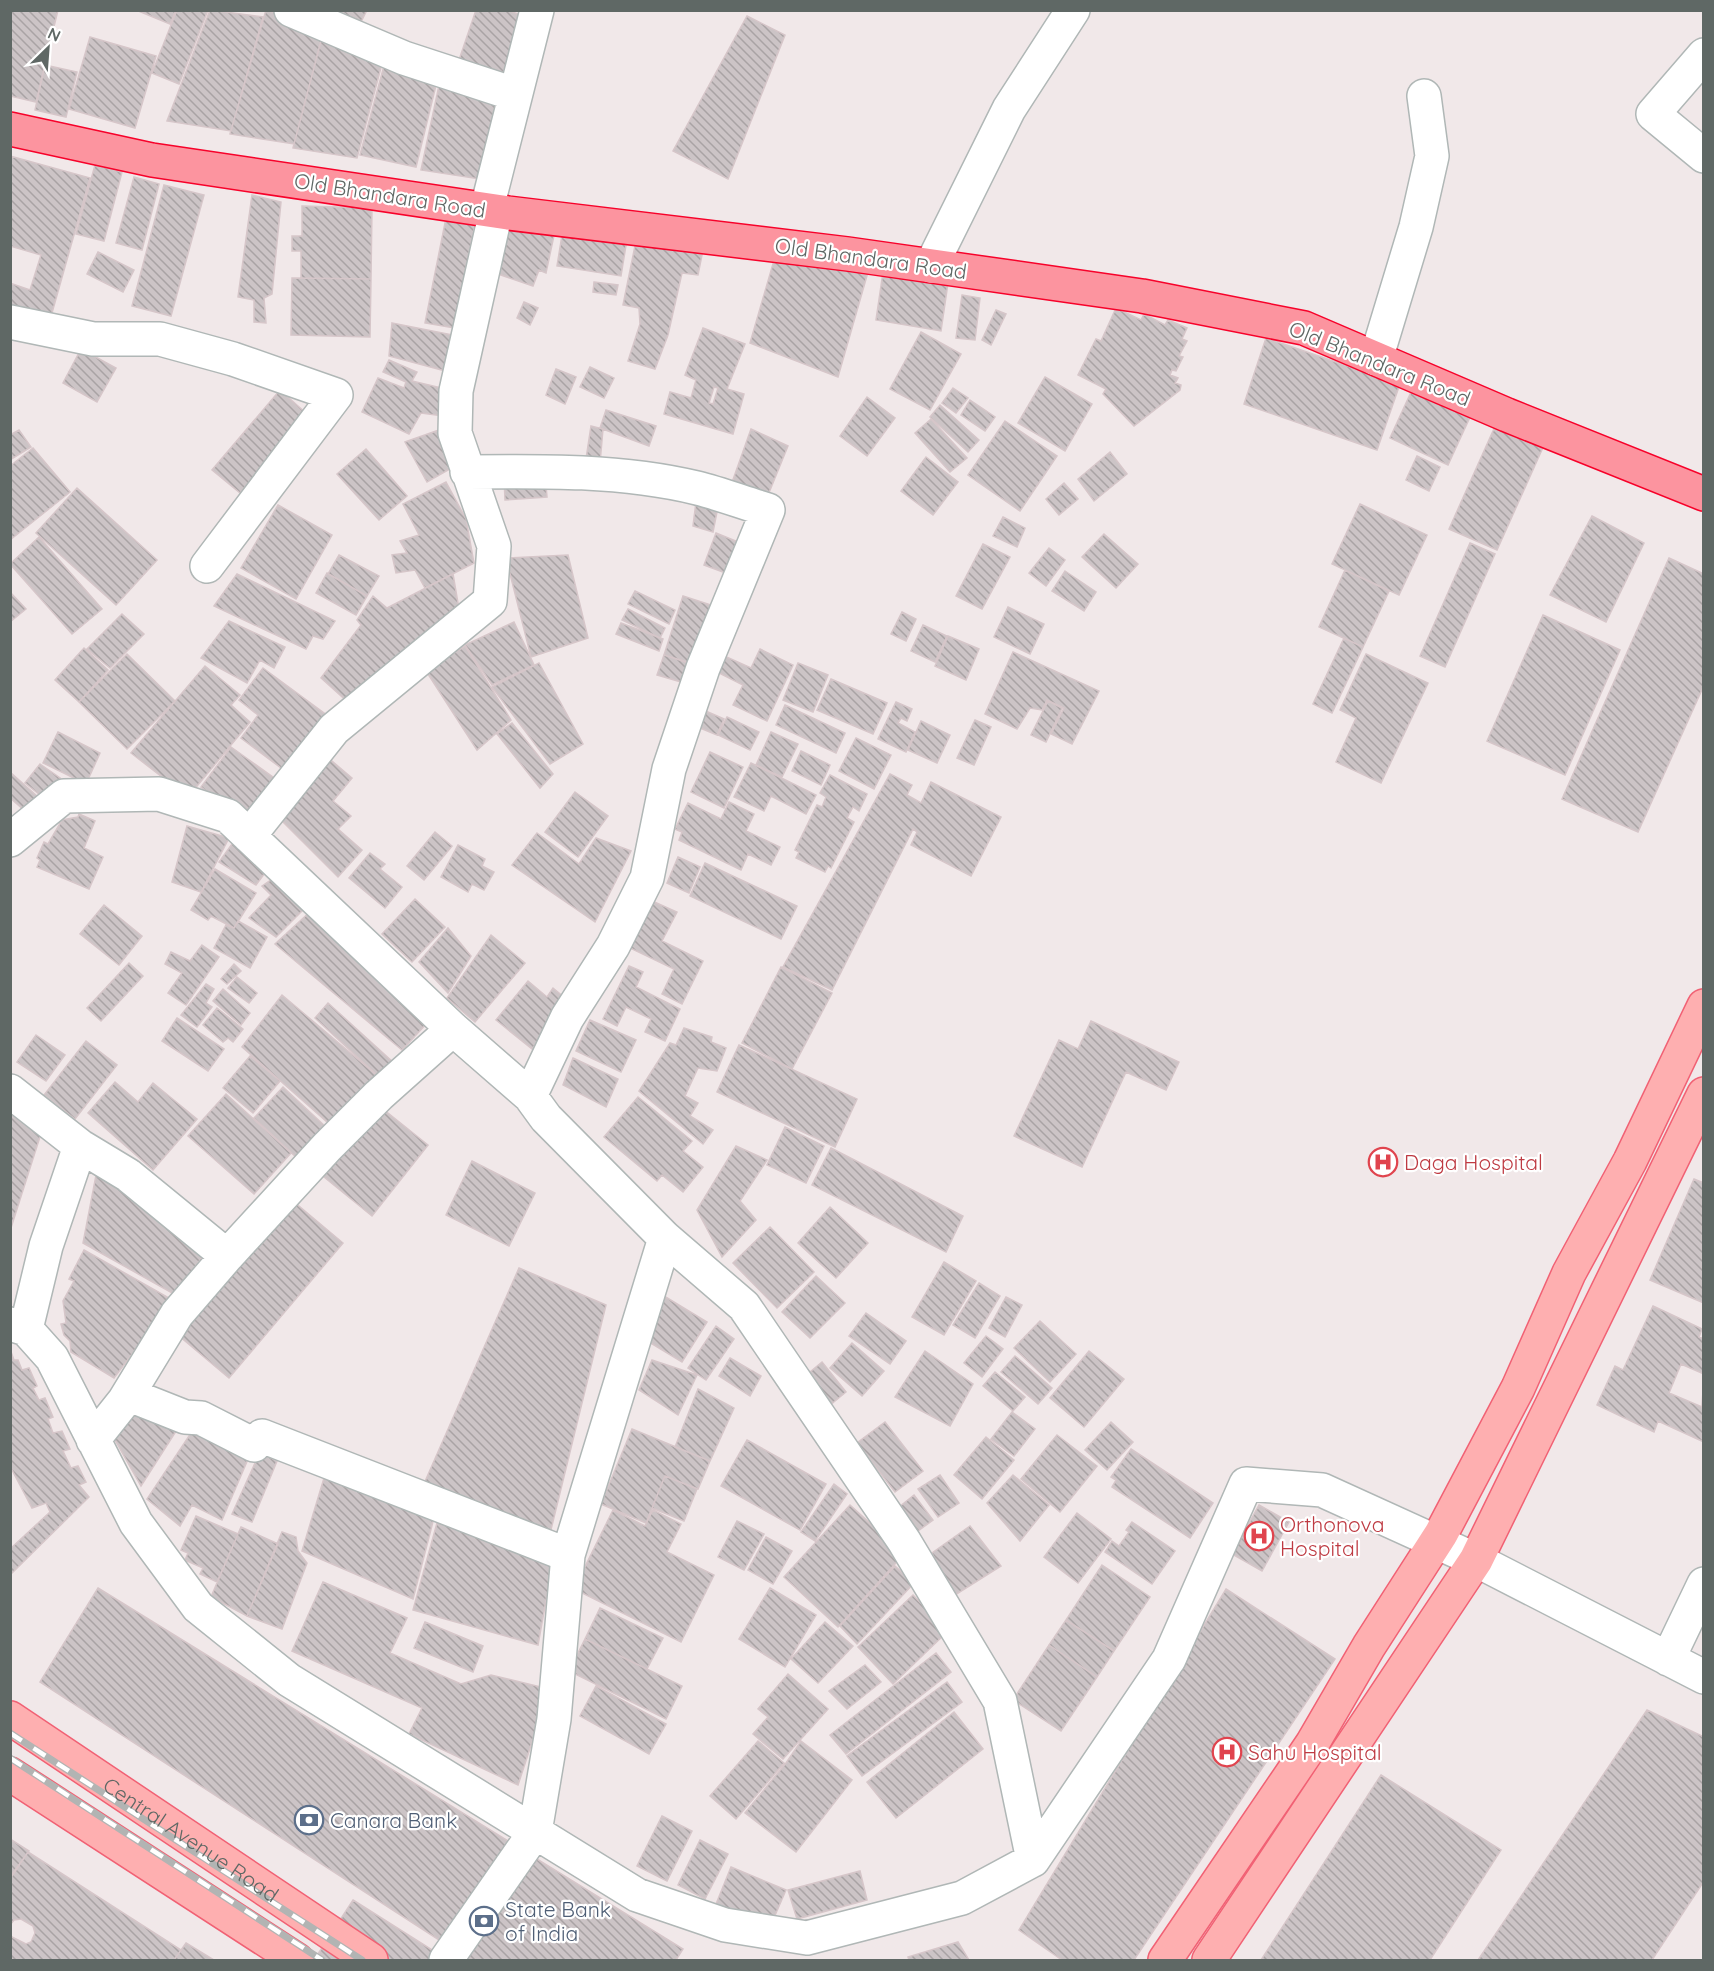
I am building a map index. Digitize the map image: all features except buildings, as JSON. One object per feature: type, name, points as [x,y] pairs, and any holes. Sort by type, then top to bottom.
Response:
[{"type":"highway","name":"Old Bhandara Road","points":[[10,129],[152,160],[492,210],[931,266],[1142,296],[1304,328],[1704,494]]},
{"type":"main road","points":[[1165,1960],[1312,1744],[1369,1646],[1435,1543],[1518,1388],[1569,1273],[1630,1161],[1704,1006]]},
{"type":"main road","points":[[1209,1960],[1476,1560],[1704,1094]]},
{"type":"main road","name":"Central Avenue Road","points":[[10,1719],[371,1960]]},
{"type":"main road","name":"Central Avenue Road","points":[[10,1774],[297,1960]]},
{"type":"street","points":[[291,10],[404,58],[514,94]]},
{"type":"street","points":[[249,836],[334,729],[490,600],[494,546],[455,433],[456,391],[514,94],[537,10]]},
{"type":"street","points":[[931,266],[1009,109],[1073,10]]},
{"type":"street","points":[[1704,55],[1653,114],[1704,156]]},
{"type":"street","points":[[1376,359],[1416,227],[1432,156],[1424,96]]},
{"type":"street","points":[[10,322],[93,339],[160,339],[233,359],[336,395],[207,566]]},
{"type":"street","points":[[467,472],[538,471],[623,478],[696,488],[768,510],[703,668],[669,769],[647,878],[613,946],[567,1018],[530,1096]]},
{"type":"street","points":[[10,840],[64,796],[159,794],[228,816],[453,1029],[530,1096],[546,1118],[665,1238],[744,1306],[904,1541],[1000,1701],[1033,1860]]},
{"type":"street","points":[[93,1440],[124,1401],[177,1314],[227,1256],[327,1147],[379,1095],[453,1029]]},
{"type":"street","points":[[10,1091],[80,1146],[128,1175],[227,1256]]},
{"type":"street","points":[[80,1146],[18,1327],[52,1358],[136,1523],[198,1607],[290,1680],[637,1895],[725,1925],[807,1938],[962,1898],[1033,1860],[1169,1659],[1246,1484],[1322,1490],[1476,1560],[1704,1677]]},
{"type":"street","points":[[446,1960],[535,1832],[554,1719],[568,1555],[665,1238]]},
{"type":"street","points":[[124,1401],[132,1396],[185,1418],[201,1418],[254,1444],[262,1436],[568,1555]]},
{"type":"street","points":[[1668,1659],[1704,1584]]},
{"type":"railway","points":[[10,1733],[362,1960]]},
{"type":"railway","points":[[10,1758],[322,1960]]},
{"type":"place","name":"Daga Hospital","points":[[1383,1162]]},
{"type":"place","name":"Orthonova Hospital","points":[[1259,1536]]},
{"type":"place","name":"Sahu Hospital","points":[[1227,1752]]},
{"type":"place","name":"Canara Bank","points":[[309,1820]]},
{"type":"place","name":"State Bank of India","points":[[484,1921]]}]
